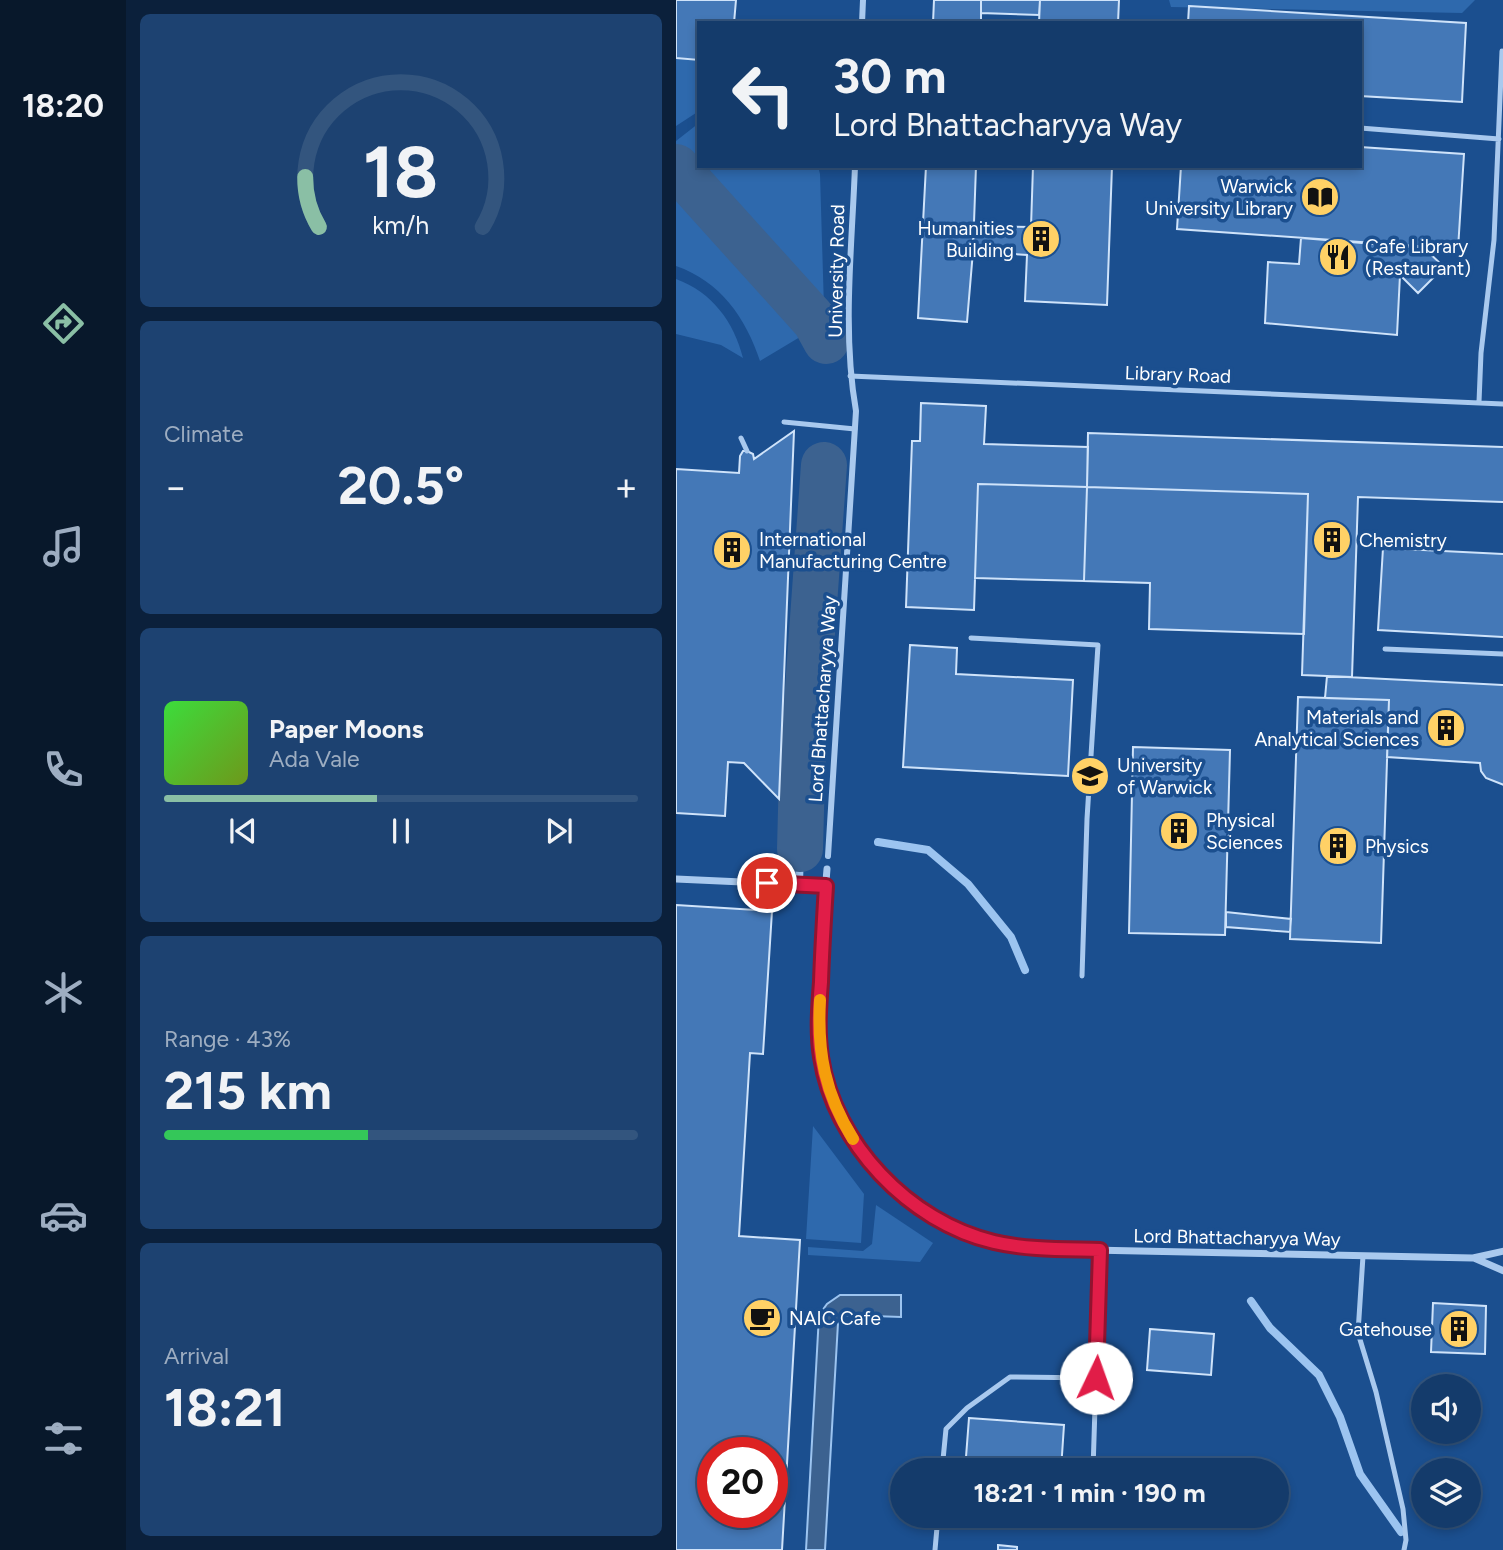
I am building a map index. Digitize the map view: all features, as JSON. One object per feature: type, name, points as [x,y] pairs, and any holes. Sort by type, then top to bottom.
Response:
[{"type":"street","points":[[862,21],[863,0]]},
{"type":"street","name":"University Road","points":[[850,376],[855,168]]},
{"type":"street","name":"Lord Bhattacharyya Way","points":[[828,856],[856,411],[850,376]]},
{"type":"street","name":"Lord Bhattacharyya Way","points":[[827,869],[818,1030],[827,1087],[839,1116],[870,1162],[910,1200],[962,1232],[1015,1247],[1100,1250],[1473,1258],[1504,1251]]},
{"type":"street","points":[[676,879],[826,886]]},
{"type":"street","name":"Lord Bhattacharyya Way","points":[[1473,1258],[1504,1271]]},
{"type":"lane","points":[[1479,402],[1481,353],[1492,261],[1503,51]]},
{"type":"lane","points":[[1362,128],[1499,139]]},
{"type":"lane","name":"Library Road","points":[[850,376],[1504,404]]},
{"type":"lane","points":[[784,422],[855,429]]},
{"type":"lane","points":[[741,438],[747,451]]},
{"type":"lane","points":[[971,638],[1098,645],[1087,819],[1082,976]]},
{"type":"lane","points":[[1385,649],[1504,654]]},
{"type":"lane","points":[[1093,1458],[1100,1250]]},
{"type":"lane","points":[[1363,1256],[1358,1333],[1376,1392],[1403,1510],[1406,1540],[1404,1550]]},
{"type":"lane","points":[[943,1458],[946,1429],[967,1408],[1010,1377],[1096,1378]]},
{"type":"lane","points":[[935,1550],[937,1528]]},
{"type":"shaded area","points":[[1169,0],[1475,0],[1462,13],[1171,7]]},
{"type":"shaded area","points":[[676,58],[697,60],[697,112],[676,126]]},
{"type":"shaded area","points":[[697,125],[697,168],[818,168],[824,308],[805,334],[760,361],[747,330],[729,303],[706,281],[676,266],[676,141]]},
{"type":"shaded area","points":[[676,279],[700,292],[720,310],[734,332],[743,358],[721,345],[676,334]]},
{"type":"shaded area","points":[[813,1126],[864,1194],[861,1243],[806,1239]]},
{"type":"shaded area","points":[[876,1205],[933,1243],[920,1262],[808,1255],[808,1247],[863,1251],[872,1244]]},
{"type":"shaded area","points":[[840,1295],[901,1295],[901,1317],[845,1315],[838,1323],[825,1550],[806,1550],[819,1315],[827,1304]]},
{"type":"building","points":[[676,0],[736,0],[734,21],[697,21],[697,60],[676,58]]},
{"type":"building","points":[[934,0],[981,0],[981,21],[933,21]]},
{"type":"building","points":[[981,0],[1040,0],[1039,15],[981,13]]},
{"type":"building","points":[[1040,0],[1119,0],[1118,21],[1039,21]]},
{"type":"building","points":[[1189,6],[1466,23],[1462,102],[1362,96],[1362,21],[1188,21]]},
{"type":"building","name":"Warwick University Library","points":[[1362,147],[1464,154],[1458,249],[1177,229],[1181,168],[1362,168]]},
{"type":"building","name":"Humanities Building","points":[[926,168],[976,168],[967,322],[918,318]]},
{"type":"building","name":"Humanities Building","points":[[1033,168],[1112,168],[1107,305],[1025,301],[1027,255],[973,251],[973,226],[1031,227]]},
{"type":"building","points":[[1301,238],[1424,248],[1444,267],[1418,293],[1400,275],[1397,335],[1265,323],[1268,262],[1299,264]]},
{"type":"building","points":[[921,403],[986,406],[984,444],[1088,447],[1087,487],[978,484],[974,610],[906,607],[912,441],[920,441]]},
{"type":"building","name":"International Manufacturing Centre","points":[[794,431],[779,799],[744,763],[728,762],[725,816],[676,813],[676,469],[739,473],[743,451],[753,454],[754,459]]},
{"type":"building","name":"Chemistry","points":[[1088,433],[1504,447],[1504,502],[1358,497],[1352,677],[1302,675],[1308,494],[1087,487]]},
{"type":"building","points":[[978,484],[1087,487],[1084,581],[975,578]]},
{"type":"building","points":[[1087,487],[1308,494],[1304,634],[1149,629],[1150,583],[1084,581]]},
{"type":"building","points":[[1383,548],[1504,554],[1504,637],[1378,630]]},
{"type":"building","points":[[910,645],[957,648],[956,674],[1073,680],[1068,776],[903,767]]},
{"type":"building","name":"Materials and Analytical Sciences","points":[[1327,676],[1504,685],[1504,785],[1486,778],[1480,763],[1387,757],[1389,700],[1325,698]]},
{"type":"building","name":"Physics","points":[[1298,697],[1389,700],[1381,943],[1290,939]]},
{"type":"building","name":"Physical Sciences","points":[[1133,747],[1230,750],[1225,935],[1129,933]]},
{"type":"building","points":[[676,905],[772,911],[763,1054],[750,1053],[739,1236],[800,1240],[788,1447],[788,1437],[697,1437],[697,1528],[783,1528],[782,1550],[676,1550]]},
{"type":"building","points":[[1226,912],[1291,919],[1290,932],[1226,927]]},
{"type":"building","name":"Gatehouse","points":[[1433,1303],[1486,1306],[1485,1354],[1431,1352]]},
{"type":"building","points":[[1150,1329],[1214,1334],[1211,1375],[1147,1370]]},
{"type":"building","points":[[969,1418],[1064,1425],[1062,1458],[966,1458]]},
{"type":"building","points":[[998,1545],[1017,1547],[1017,1550],[998,1550]]},
{"type":"waterway","points":[[676,167],[815,321],[826,341]]},
{"type":"waterway","points":[[800,849],[802,772],[824,465]]},
{"type":"waterway","points":[[878,842],[928,850],[968,884],[1011,937],[1025,970]]},
{"type":"waterway","points":[[799,884],[800,849]]},
{"type":"waterway","points":[[1251,1301],[1270,1328],[1319,1375],[1340,1417],[1360,1474],[1401,1532]]},
{"type":"slow traffic","points":[[820,1000],[818,1030],[827,1087],[839,1116],[853,1139]]},
{"type":"place","name":"Warwick University Library","points":[[1320,197]]},
{"type":"place","name":"Humanities Building","points":[[1041,239]]},
{"type":"place","name":"Cafe Library (Restaurant)","points":[[1338,257]]},
{"type":"place","name":"Chemistry","points":[[1332,540]]},
{"type":"place","name":"International Manufacturing Centre","points":[[732,550]]},
{"type":"place","name":"Materials and Analytical Sciences","points":[[1446,728]]},
{"type":"place","name":"University of Warwick","points":[[1090,776]]},
{"type":"place","name":"Physical Sciences","points":[[1179,831]]},
{"type":"place","name":"Physics","points":[[1338,846]]},
{"type":"place","name":"NAIC Cafe","points":[[762,1318]]},
{"type":"place","name":"Gatehouse","points":[[1459,1329]]},
{"type":"route","points":[[767,883],[826,886],[818,1030],[821,1058],[827,1087],[839,1116],[870,1162],[910,1200],[962,1232],[1015,1247],[1100,1250],[1096,1378]]}]
